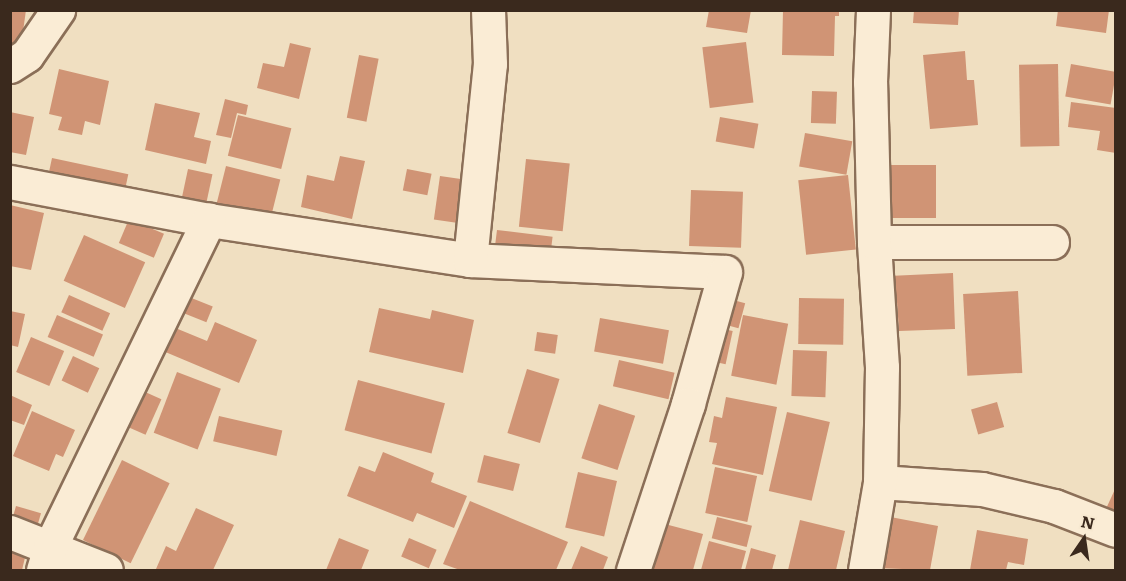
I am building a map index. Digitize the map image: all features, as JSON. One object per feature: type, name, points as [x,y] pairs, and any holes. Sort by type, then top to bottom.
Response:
[{"type":"street","points":[[10,66],[27,55],[58,10]]},
{"type":"street","points":[[470,260],[490,64],[488,10]]},
{"type":"street","points":[[866,570],[880,482],[882,367],[874,242],[870,82],[873,10]]},
{"type":"street","points":[[10,182],[209,220],[470,260],[725,272],[688,404],[633,570]]},
{"type":"street","points":[[46,559],[209,220]]},
{"type":"street","points":[[874,242],[1052,242]]},
{"type":"street","points":[[880,482],[982,489],[1054,506],[1116,530]]},
{"type":"street","points":[[10,532],[46,559],[106,570]]},
{"type":"building","points":[[10,10],[26,10],[20,53],[10,51]]},
{"type":"building","points":[[709,10],[751,10],[747,33],[706,27]]},
{"type":"building","points":[[783,10],[839,10],[839,16],[835,16],[834,56],[782,55]]},
{"type":"building","points":[[914,10],[959,10],[958,25],[913,23]]},
{"type":"building","points":[[1058,10],[1109,10],[1106,33],[1056,26]]},
{"type":"building","points":[[746,42],[753,103],[710,108],[702,47]]},
{"type":"building","points":[[290,43],[311,48],[299,99],[257,88],[263,63],[284,67]]},
{"type":"building","points":[[965,51],[967,80],[974,80],[978,125],[930,129],[923,55]]},
{"type":"building","points":[[359,55],[379,59],[366,122],[347,118]]},
{"type":"building","points":[[1058,64],[1059,146],[1020,147],[1019,65]]},
{"type":"building","points":[[1071,64],[1116,72],[1111,104],[1065,96]]},
{"type":"building","points":[[59,69],[109,81],[100,125],[85,121],[82,135],[58,130],[62,117],[49,114]]},
{"type":"building","points":[[812,91],[837,92],[836,124],[811,123]]},
{"type":"building","points":[[225,99],[248,105],[246,115],[237,113],[231,138],[216,135]]},
{"type":"building","points":[[1071,102],[1116,108],[1116,153],[1097,150],[1100,131],[1068,127]]},
{"type":"building","points":[[155,103],[200,113],[194,137],[211,141],[206,164],[145,150]]},
{"type":"building","points":[[10,112],[34,117],[26,155],[10,152]]},
{"type":"building","points":[[238,115],[291,128],[281,169],[228,156]]},
{"type":"building","points":[[720,117],[758,124],[754,148],[716,142]]},
{"type":"building","points":[[805,133],[852,141],[846,175],[799,166]]},
{"type":"building","points":[[340,156],[365,161],[352,219],[301,207],[307,175],[334,181]]},
{"type":"building","points":[[52,158],[128,174],[124,193],[48,177]]},
{"type":"building","points":[[526,159],[570,164],[563,231],[519,227]]},
{"type":"building","points":[[887,165],[936,165],[936,218],[887,218]]},
{"type":"building","points":[[226,166],[280,180],[271,218],[216,205]]},
{"type":"building","points":[[188,169],[212,174],[206,206],[181,201]]},
{"type":"building","points":[[407,169],[432,174],[427,195],[403,191]]},
{"type":"building","points":[[848,175],[856,250],[806,255],[798,180]]},
{"type":"building","points":[[440,176],[468,180],[462,223],[434,220]]},
{"type":"building","points":[[691,190],[743,192],[741,248],[689,246]]},
{"type":"building","points":[[10,205],[44,213],[31,270],[10,266]]},
{"type":"building","points":[[129,219],[164,234],[154,258],[119,243]]},
{"type":"building","points":[[497,230],[553,237],[550,256],[495,249]]},
{"type":"building","points":[[84,235],[145,262],[125,308],[64,281]]},
{"type":"building","points":[[953,273],[955,329],[899,331],[897,302],[890,302],[889,276]]},
{"type":"building","points":[[1018,291],[1022,373],[967,376],[963,294]]},
{"type":"building","points":[[69,295],[110,313],[102,331],[61,312]]},
{"type":"building","points":[[184,295],[213,307],[206,322],[178,311]]},
{"type":"building","points":[[722,297],[745,303],[738,328],[715,322]]},
{"type":"building","points":[[799,298],[844,299],[843,345],[798,344]]},
{"type":"building","points":[[379,308],[430,319],[432,310],[474,320],[463,373],[369,352]]},
{"type":"building","points":[[10,311],[25,314],[18,347],[10,345]]},
{"type":"building","points":[[57,315],[103,335],[94,357],[48,337]]},
{"type":"building","points":[[743,315],[788,324],[776,385],[731,376]]},
{"type":"building","points":[[600,318],[669,330],[663,364],[594,351]]},
{"type":"building","points":[[215,322],[257,340],[239,383],[163,351],[173,327],[207,341]]},
{"type":"building","points":[[719,328],[733,331],[726,364],[712,361]]},
{"type":"building","points":[[537,332],[558,335],[555,354],[534,351]]},
{"type":"building","points":[[31,337],[64,351],[49,386],[16,372]]},
{"type":"building","points":[[793,350],[827,351],[825,397],[791,396]]},
{"type":"building","points":[[73,356],[99,368],[88,393],[62,380]]},
{"type":"building","points":[[619,360],[675,373],[668,399],[613,386]]},
{"type":"building","points":[[527,369],[560,379],[540,443],[507,433]]},
{"type":"building","points":[[177,372],[221,389],[198,450],[154,433]]},
{"type":"building","points":[[358,380],[445,403],[431,454],[345,430]]},
{"type":"building","points":[[134,387],[161,399],[146,435],[118,423]]},
{"type":"building","points":[[10,395],[32,405],[24,425],[10,420]]},
{"type":"building","points":[[726,397],[777,407],[763,475],[712,464],[717,443],[709,442],[714,416],[722,418]]},
{"type":"building","points":[[997,402],[1004,427],[978,434],[971,409]]},
{"type":"building","points":[[599,404],[635,416],[618,470],[581,458]]},
{"type":"building","points":[[32,411],[75,430],[63,457],[56,454],[49,471],[13,456]]},
{"type":"building","points":[[787,412],[830,422],[812,501],[769,491]]},
{"type":"building","points":[[219,416],[282,431],[276,456],[213,441]]},
{"type":"building","points":[[383,452],[434,473],[431,482],[467,496],[454,528],[417,513],[413,522],[347,496],[359,466],[375,472]]},
{"type":"building","points":[[484,455],[520,464],[513,491],[477,482]]},
{"type":"building","points":[[122,460],[170,483],[131,563],[83,540]]},
{"type":"building","points":[[715,467],[757,476],[747,522],[705,513]]},
{"type":"building","points":[[578,472],[617,481],[604,537],[565,528]]},
{"type":"building","points":[[1116,487],[1116,516],[1105,511]]},
{"type":"building","points":[[470,501],[568,542],[556,570],[460,570],[443,564]]},
{"type":"building","points":[[16,506],[41,513],[35,533],[10,526]]},
{"type":"building","points":[[196,508],[234,525],[213,570],[156,569],[166,546],[176,551]]},
{"type":"building","points":[[885,516],[938,526],[930,570],[875,568]]},
{"type":"building","points":[[717,517],[752,526],[747,547],[712,538]]},
{"type":"building","points":[[800,520],[845,531],[836,570],[788,570]]},
{"type":"building","points":[[661,523],[703,534],[693,570],[649,570]]},
{"type":"building","points":[[977,530],[1028,539],[1024,565],[1008,562],[1006,570],[970,570]]},
{"type":"building","points":[[10,536],[29,541],[22,570],[10,570]]},
{"type":"building","points":[[339,538],[369,550],[361,570],[326,570]]},
{"type":"building","points":[[409,538],[437,550],[429,568],[401,556]]},
{"type":"building","points":[[709,541],[746,551],[741,570],[701,570]]},
{"type":"building","points":[[581,546],[608,557],[603,570],[571,570]]},
{"type":"building","points":[[751,548],[776,555],[772,570],[745,570]]}]
